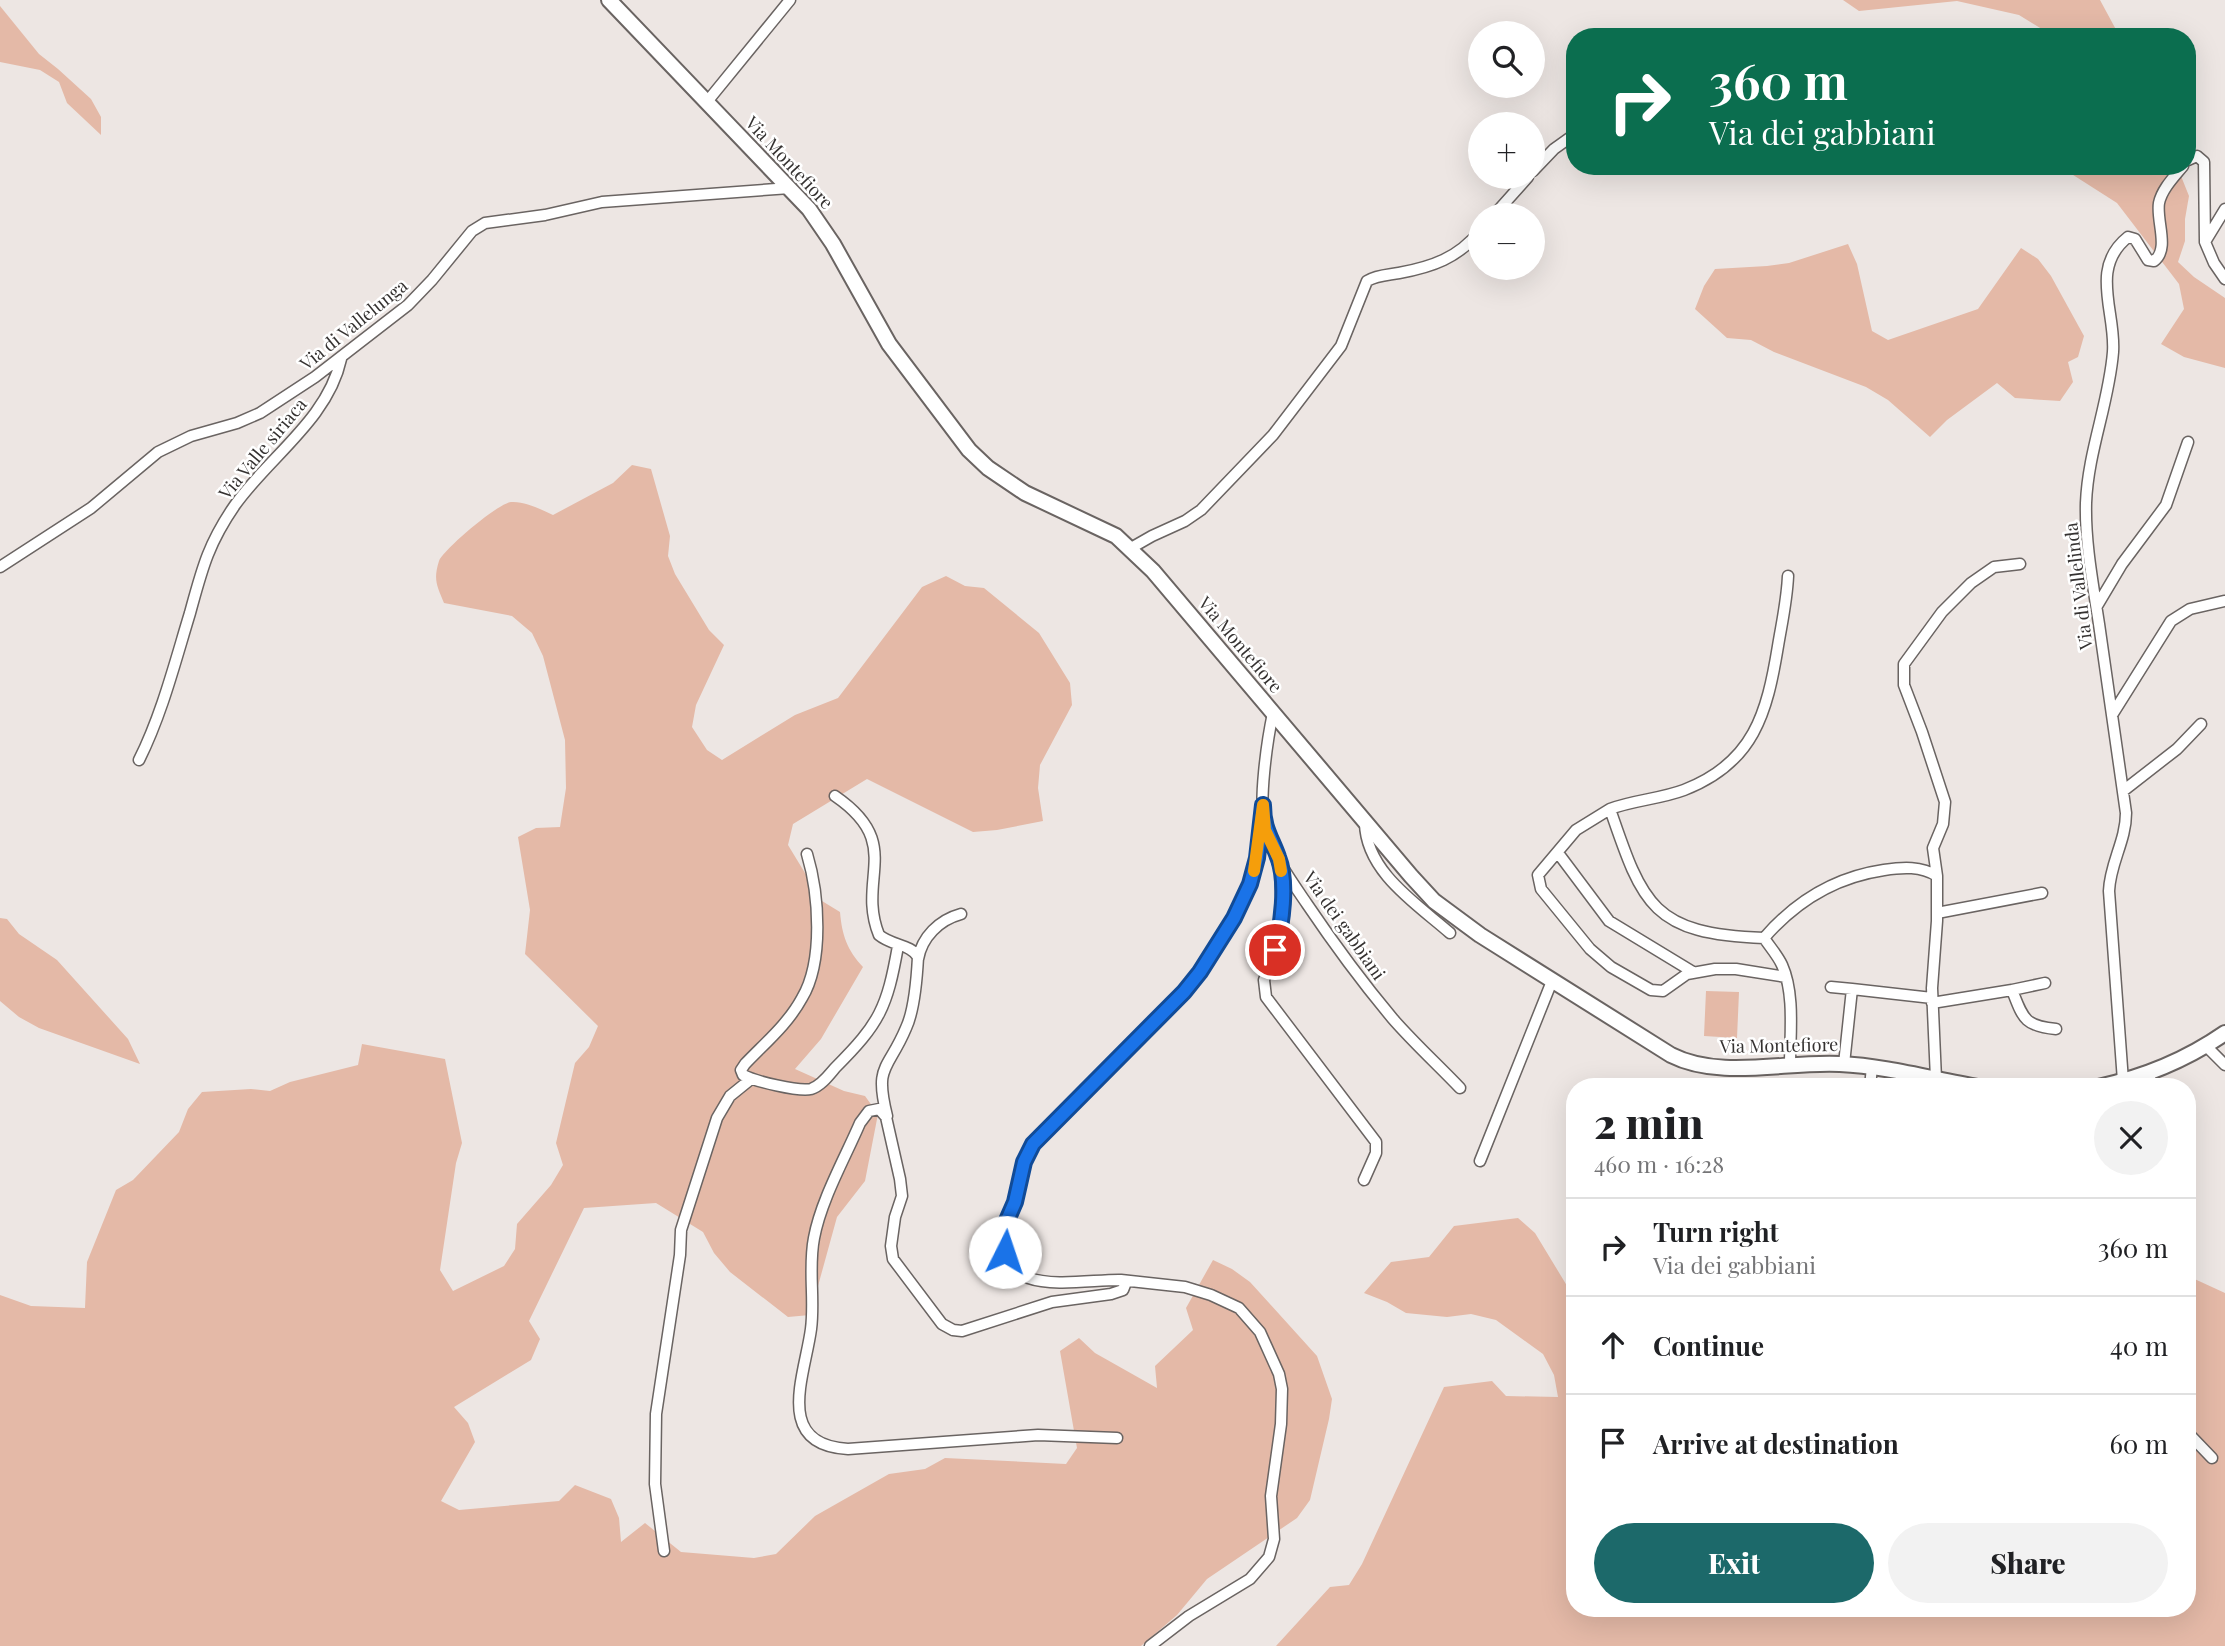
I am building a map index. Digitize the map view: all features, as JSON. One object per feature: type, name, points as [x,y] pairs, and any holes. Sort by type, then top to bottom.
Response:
[{"type":"main road","name":"Via Montefiore","points":[[609,0],[809,209],[833,244],[889,344],[974,455],[1025,493],[1106,530],[1131,548],[1434,901],[1480,935],[1552,981],[1671,1055],[1688,1062],[1720,1067],[1844,1064],[1931,1078]]},
{"type":"main road","points":[[2153,1078],[2225,1033]]},
{"type":"street","points":[[705,103],[790,0]]},
{"type":"street","points":[[1545,159],[1566,140]]},
{"type":"street","points":[[2196,156],[2204,162],[2205,242],[2211,258],[2225,279]]},
{"type":"street","name":"Via di Vallelinda","points":[[2123,1078],[2109,891],[2113,867],[2125,835],[2126,813],[2087,539],[2086,502],[2112,356],[2112,324],[2105,276],[2114,256],[2128,237],[2135,239],[2148,260],[2154,261],[2159,257],[2162,251],[2158,215],[2160,200],[2175,175]]},
{"type":"street","name":"Via di Vallelunga","points":[[0,567],[91,508],[158,452],[185,438],[237,423],[260,413],[341,358],[408,305],[471,231],[485,223],[545,215],[603,202],[790,188]]},
{"type":"street","points":[[1505,203],[1517,189]]},
{"type":"street","points":[[2205,242],[2225,209]]},
{"type":"street","points":[[1131,548],[1201,510],[1273,435],[1341,346],[1367,281],[1439,263],[1459,253],[1468,244]]},
{"type":"street","name":"Via Valle siriaca","points":[[139,760],[162,703],[203,562],[223,524],[258,477],[316,411],[332,385],[341,358]]},
{"type":"street","points":[[2096,607],[2122,564],[2166,505],[2188,442]]},
{"type":"street","points":[[1936,1078],[1932,1000],[1937,876],[1933,848],[1944,824],[1945,802],[1923,732],[1906,691],[1904,664],[1942,612],[1971,583],[1994,567],[2020,564]]},
{"type":"street","points":[[1786,976],[1730,968],[1693,972],[1665,990],[1656,992],[1601,959],[1579,936],[1538,883],[1539,873],[1576,830],[1611,809],[1690,788],[1720,769],[1747,745],[1763,713],[1773,676],[1787,602],[1788,576]]},
{"type":"street","points":[[2112,715],[2171,621],[2186,611],[2224,601]]},
{"type":"street","name":"Via dei gabbiani","points":[[1273,713],[1263,805],[1265,830],[1279,859],[1343,958],[1395,1021],[1460,1088]]},
{"type":"street","points":[[2123,792],[2167,757],[2201,724]]},
{"type":"street","points":[[835,796],[854,810],[868,829],[875,850],[874,904],[877,929],[883,938],[914,950],[918,960]]},
{"type":"street","points":[[1150,1646],[1189,1616],[1250,1579],[1269,1557],[1274,1539],[1271,1496],[1282,1424],[1279,1374],[1259,1332],[1239,1308],[1185,1287],[1121,1280],[1054,1284],[1031,1279],[1011,1266],[1005,1252],[1005,1225],[1015,1202],[1024,1162],[1038,1138],[1184,992],[1234,918],[1250,884],[1257,858],[1263,805]]},
{"type":"street","points":[[1611,809],[1628,863],[1648,900],[1660,911],[1685,925],[1705,932],[1763,938],[1781,963],[1789,998],[1790,1065]]},
{"type":"street","points":[[1365,823],[1368,846],[1379,866],[1450,933]]},
{"type":"street","points":[[1558,853],[1609,921],[1693,972]]},
{"type":"street","points":[[807,854],[816,895],[815,944],[810,980],[802,999],[786,1021],[742,1067],[743,1075],[800,1089],[810,1089],[819,1084],[863,1039],[877,1020],[886,1002],[898,946]]},
{"type":"street","points":[[1279,859],[1282,913],[1278,939],[1265,976],[1265,993],[1277,1014],[1337,1088],[1376,1142],[1375,1157],[1364,1180]]},
{"type":"street","points":[[1763,938],[1800,904],[1826,887],[1849,877],[1913,867],[1937,876]]},
{"type":"street","points":[[1937,913],[2042,893]]},
{"type":"street","points":[[961,914],[942,923],[923,943],[907,1026],[881,1078],[882,1097],[902,1196],[895,1217],[891,1246],[893,1259],[944,1325],[962,1331],[1052,1302],[1117,1292],[1125,1287],[1121,1280]]},
{"type":"street","points":[[1480,1161],[1552,981]]},
{"type":"street","points":[[1831,987],[1932,1000],[2045,983]]},
{"type":"street","points":[[1844,1064],[1852,989]]},
{"type":"street","points":[[2012,990],[2028,1023],[2037,1027],[2056,1028]]},
{"type":"street","points":[[2206,1046],[2225,1065]]},
{"type":"street","points":[[1871,1078],[1872,1067]]},
{"type":"street","points":[[664,1550],[655,1485],[656,1414],[680,1255],[681,1230],[717,1118],[730,1096],[751,1079]]},
{"type":"street","points":[[889,1127],[879,1109],[869,1111],[863,1118],[816,1228],[812,1250],[811,1326],[798,1399],[799,1414],[804,1427],[812,1436],[828,1445],[848,1449],[1038,1435],[1117,1438]]},
{"type":"street","points":[[2196,1441],[2212,1458]]},
{"type":"shaded area","points":[[1843,0],[2100,0],[2115,28],[2040,28],[2019,15],[1957,1],[1859,11]]},
{"type":"shaded area","points":[[0,6],[39,54],[91,99],[101,117],[101,135],[67,103],[59,82],[40,70],[0,62]]},
{"type":"shaded area","points":[[2073,175],[2181,175],[2189,196],[2185,241],[2178,262],[2194,277],[2225,298],[2225,368],[2184,357],[2161,344],[2184,309],[2179,284],[2117,203]]},
{"type":"shaded area","points":[[1848,244],[1857,264],[1872,331],[1888,340],[1978,309],[2021,248],[2038,259],[2051,276],[2084,336],[2078,357],[2068,362],[2073,382],[2060,401],[2015,398],[1997,383],[1947,420],[1930,437],[1888,400],[1866,387],[1774,352],[1751,340],[1727,338],[1695,309],[1704,286],[1715,269],[1789,263]]},
{"type":"shaded area","points":[[632,465],[651,469],[670,536],[668,556],[675,574],[709,630],[724,645],[696,705],[692,727],[707,750],[722,760],[795,715],[838,698],[922,587],[946,576],[965,586],[984,588],[1039,633],[1070,683],[1072,705],[1040,765],[1038,788],[1043,821],[973,832],[867,779],[793,824],[788,845],[822,901],[840,912],[846,942],[863,967],[821,1039],[795,1069],[844,1091],[865,1096],[878,1114],[865,1181],[837,1217],[810,1315],[788,1317],[730,1272],[714,1253],[703,1232],[656,1203],[584,1208],[529,1321],[540,1339],[531,1360],[454,1407],[468,1423],[475,1442],[441,1501],[459,1510],[559,1501],[575,1485],[611,1499],[619,1518],[621,1542],[645,1523],[681,1552],[754,1558],[776,1554],[815,1516],[889,1474],[925,1469],[945,1458],[1066,1464],[1077,1448],[1060,1351],[1079,1338],[1095,1353],[1157,1388],[1155,1366],[1193,1330],[1186,1308],[1213,1260],[1250,1282],[1317,1356],[1332,1399],[1310,1500],[1297,1518],[1207,1579],[1177,1615],[1141,1646],[0,1646],[0,1295],[31,1306],[85,1308],[87,1262],[116,1190],[133,1180],[179,1132],[188,1109],[202,1092],[251,1089],[270,1091],[290,1082],[358,1065],[362,1044],[445,1059],[462,1143],[456,1163],[440,1270],[453,1291],[504,1266],[515,1249],[517,1224],[551,1185],[563,1165],[556,1143],[575,1063],[589,1047],[598,1026],[525,954],[530,910],[518,837],[536,828],[560,827],[566,788],[565,740],[543,656],[532,633],[512,616],[444,603],[436,573],[439,561],[450,547],[504,504],[522,503],[553,515],[613,483]]},
{"type":"shaded area","points":[[0,918],[7,919],[19,934],[57,960],[128,1039],[140,1064],[39,1028],[19,1017],[0,1001]]},
{"type":"shaded area","points":[[1706,991],[1739,992],[1737,1038],[1704,1036]]},
{"type":"shaded area","points":[[1518,1218],[1535,1233],[1566,1284],[1566,1617],[2196,1617],[2196,1280],[2225,1293],[2225,1646],[1276,1646],[1330,1587],[1349,1585],[1362,1564],[1444,1387],[1492,1381],[1506,1396],[1558,1397],[1554,1375],[1543,1354],[1496,1320],[1471,1314],[1447,1317],[1406,1313],[1364,1293],[1391,1262],[1429,1257],[1454,1226]]},
{"type":"slow traffic","points":[[1254,871],[1263,805],[1265,830],[1279,859],[1281,871]]},
{"type":"route","points":[[1005,1252],[1007,1217],[1015,1202],[1024,1162],[1033,1144],[1184,992],[1234,918],[1254,869],[1259,849],[1263,805],[1265,830],[1279,859],[1282,885],[1282,913],[1275,950]]}]
